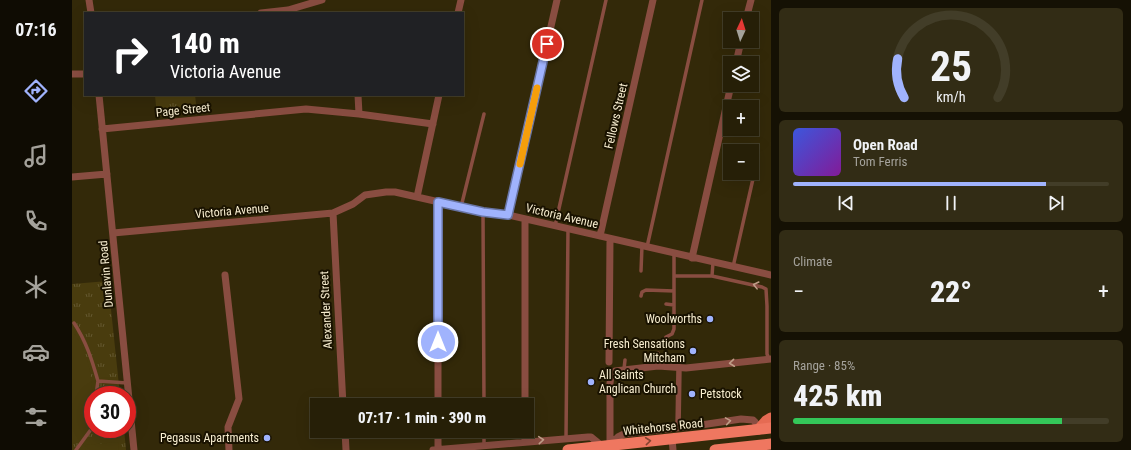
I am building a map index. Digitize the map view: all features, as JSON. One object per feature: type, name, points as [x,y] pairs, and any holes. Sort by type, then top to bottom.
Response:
[{"type":"highway","name":"Whitehorse Road","points":[[568,450],[771,428]]},
{"type":"highway","points":[[715,450],[771,444]]},
{"type":"main road","points":[[759,429],[771,418]]},
{"type":"street","points":[[89,0],[91,12]]},
{"type":"street","points":[[270,12],[288,10],[322,0]]},
{"type":"street","points":[[458,12],[461,0]]},
{"type":"street","points":[[508,215],[557,0]]},
{"type":"street","name":"Fellows Street","points":[[600,236],[653,0]]},
{"type":"street","points":[[748,12],[751,0]]},
{"type":"street","points":[[72,74],[84,74]]},
{"type":"street","points":[[692,258],[729,92]]},
{"type":"street","name":"Dunlavin Road","points":[[99,96],[134,450]]},
{"type":"street","points":[[358,96],[359,114]]},
{"type":"street","points":[[417,197],[439,96]]},
{"type":"street","name":"Page Street","points":[[102,129],[306,108],[433,124]]},
{"type":"street","points":[[72,177],[107,174]]},
{"type":"street","name":"Victoria Avenue","points":[[113,233],[333,213],[353,204],[365,195],[386,192],[417,197],[483,212],[508,215],[771,276]]},
{"type":"street","points":[[438,202],[438,398]]},
{"type":"street","name":"Alexander Street","points":[[333,213],[343,398]]},
{"type":"street","points":[[525,220],[525,398]]},
{"type":"street","points":[[609,362],[610,239]]},
{"type":"street","points":[[225,275],[239,399],[228,427],[229,450]]},
{"type":"street","points":[[437,438],[436,450],[525,441],[591,437],[606,446],[610,383],[611,376],[615,371],[658,366],[679,368],[770,359]]},
{"type":"street","points":[[678,428],[679,368]]},
{"type":"street","name":"Whitehorse Road","points":[[606,446],[624,434],[741,419],[750,419],[755,422],[759,429]]},
{"type":"street","name":"Whitehorse Road","points":[[701,425],[718,434]]},
{"type":"street","points":[[345,438],[346,450]]},
{"type":"street","points":[[672,438],[673,450]]},
{"type":"lane","points":[[555,226],[606,0]]},
{"type":"lane","points":[[641,271],[644,247],[702,0]]},
{"type":"lane","points":[[461,207],[484,114]]},
{"type":"lane","points":[[733,267],[753,180]]},
{"type":"lane","points":[[483,212],[484,398]]},
{"type":"lane","points":[[566,438],[568,229]]},
{"type":"lane","points":[[666,337],[674,332],[674,254]]},
{"type":"lane","points":[[712,276],[713,262]]},
{"type":"lane","points":[[674,276],[712,276],[766,289],[767,354],[770,359]]},
{"type":"lane","points":[[641,296],[642,292],[646,290],[674,291]]},
{"type":"lane","points":[[666,304],[674,305]]},
{"type":"lane","points":[[74,323],[91,356],[98,381],[97,386]]},
{"type":"lane","points":[[658,353],[658,366]]},
{"type":"lane","points":[[624,369],[625,360]]},
{"type":"lane","points":[[98,381],[127,382]]},
{"type":"lane","points":[[76,450],[85,438]]},
{"type":"lane","points":[[484,438],[484,446]]},
{"type":"green space","points":[[155,96],[195,96],[197,112],[157,116]]},
{"type":"green space","points":[[108,281],[119,386],[84,386],[84,438],[125,438],[126,450],[72,450],[72,284]]},
{"type":"green space","points":[[72,330],[81,344],[87,360],[92,386],[84,386],[84,430],[72,445]]},
{"type":"green space","points":[[101,438],[118,438],[101,440]]},
{"type":"green space","points":[[118,442],[119,450],[86,450],[85,445]]},
{"type":"slow traffic","points":[[520,164],[537,88]]},
{"type":"place","name":"Woolworths","points":[[710,319]]},
{"type":"place","name":"Fresh Sensations Mitcham","points":[[693,351]]},
{"type":"place","name":"All Saints Anglican Church","points":[[591,382]]},
{"type":"place","name":"Petstock","points":[[692,394]]},
{"type":"place","name":"Pegasus Apartments","points":[[267,438]]},
{"type":"route","points":[[438,342],[438,202],[483,212],[508,215],[547,44]]}]
